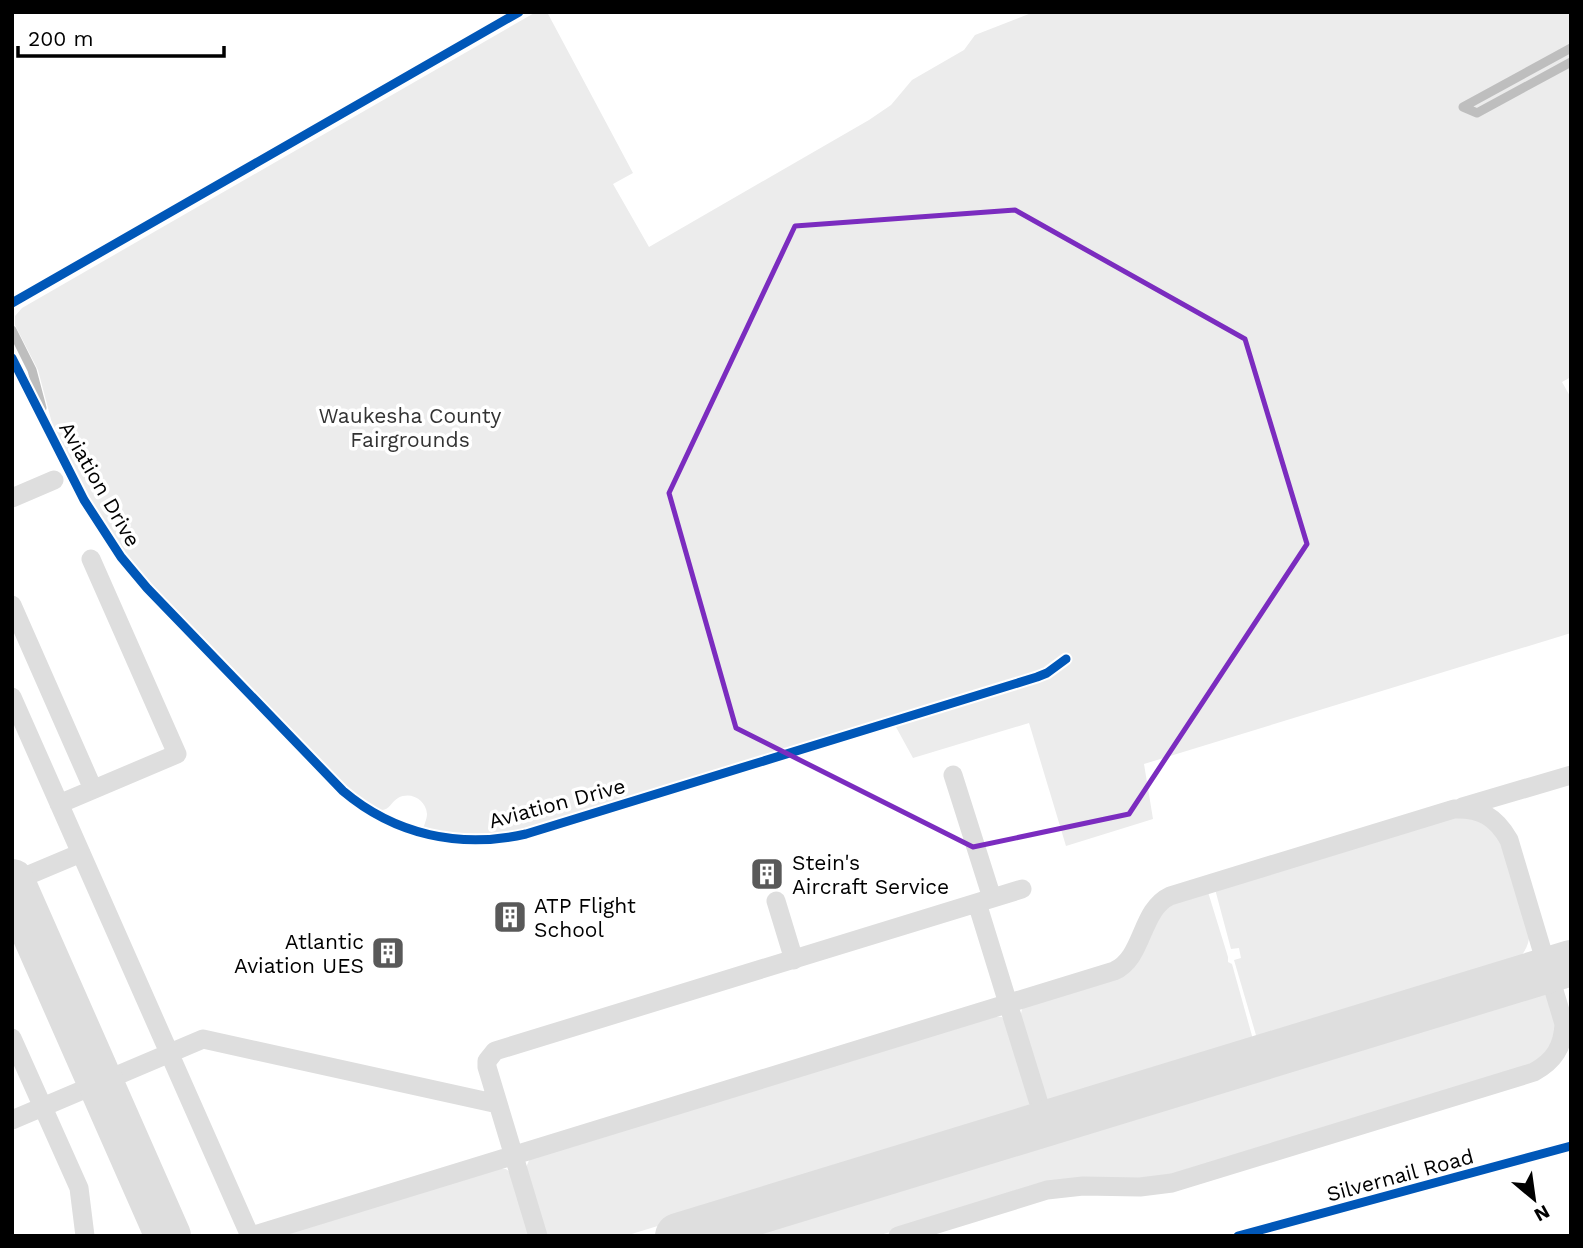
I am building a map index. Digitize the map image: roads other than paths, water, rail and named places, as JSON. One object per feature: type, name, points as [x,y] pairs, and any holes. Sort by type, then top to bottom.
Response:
[{"type":"street","points":[[12,303],[519,12]]},
{"type":"street","points":[[511,16],[528,12]]},
{"type":"street","points":[[1571,48],[1463,107],[1477,113],[1571,62]]},
{"type":"street","name":"Aviation Drive","points":[[12,330],[32,370],[46,426]]},
{"type":"street","name":"Aviation Drive","points":[[12,358],[97,522],[121,558],[343,791],[384,818],[424,835],[465,841],[526,834],[1037,677],[1066,659]]},
{"type":"street","name":"Silvernail Road","points":[[1238,1236],[1571,1146]]},
{"type":"place","name":"Stein's Aircraft Service","points":[[767,874]]},
{"type":"place","name":"ATP Flight School","points":[[510,917]]},
{"type":"place","name":"Atlantic Aviation UES","points":[[388,953]]},
{"type":"park label","name":"Waukesha County Fairgrounds","points":[[410,427]]}]
